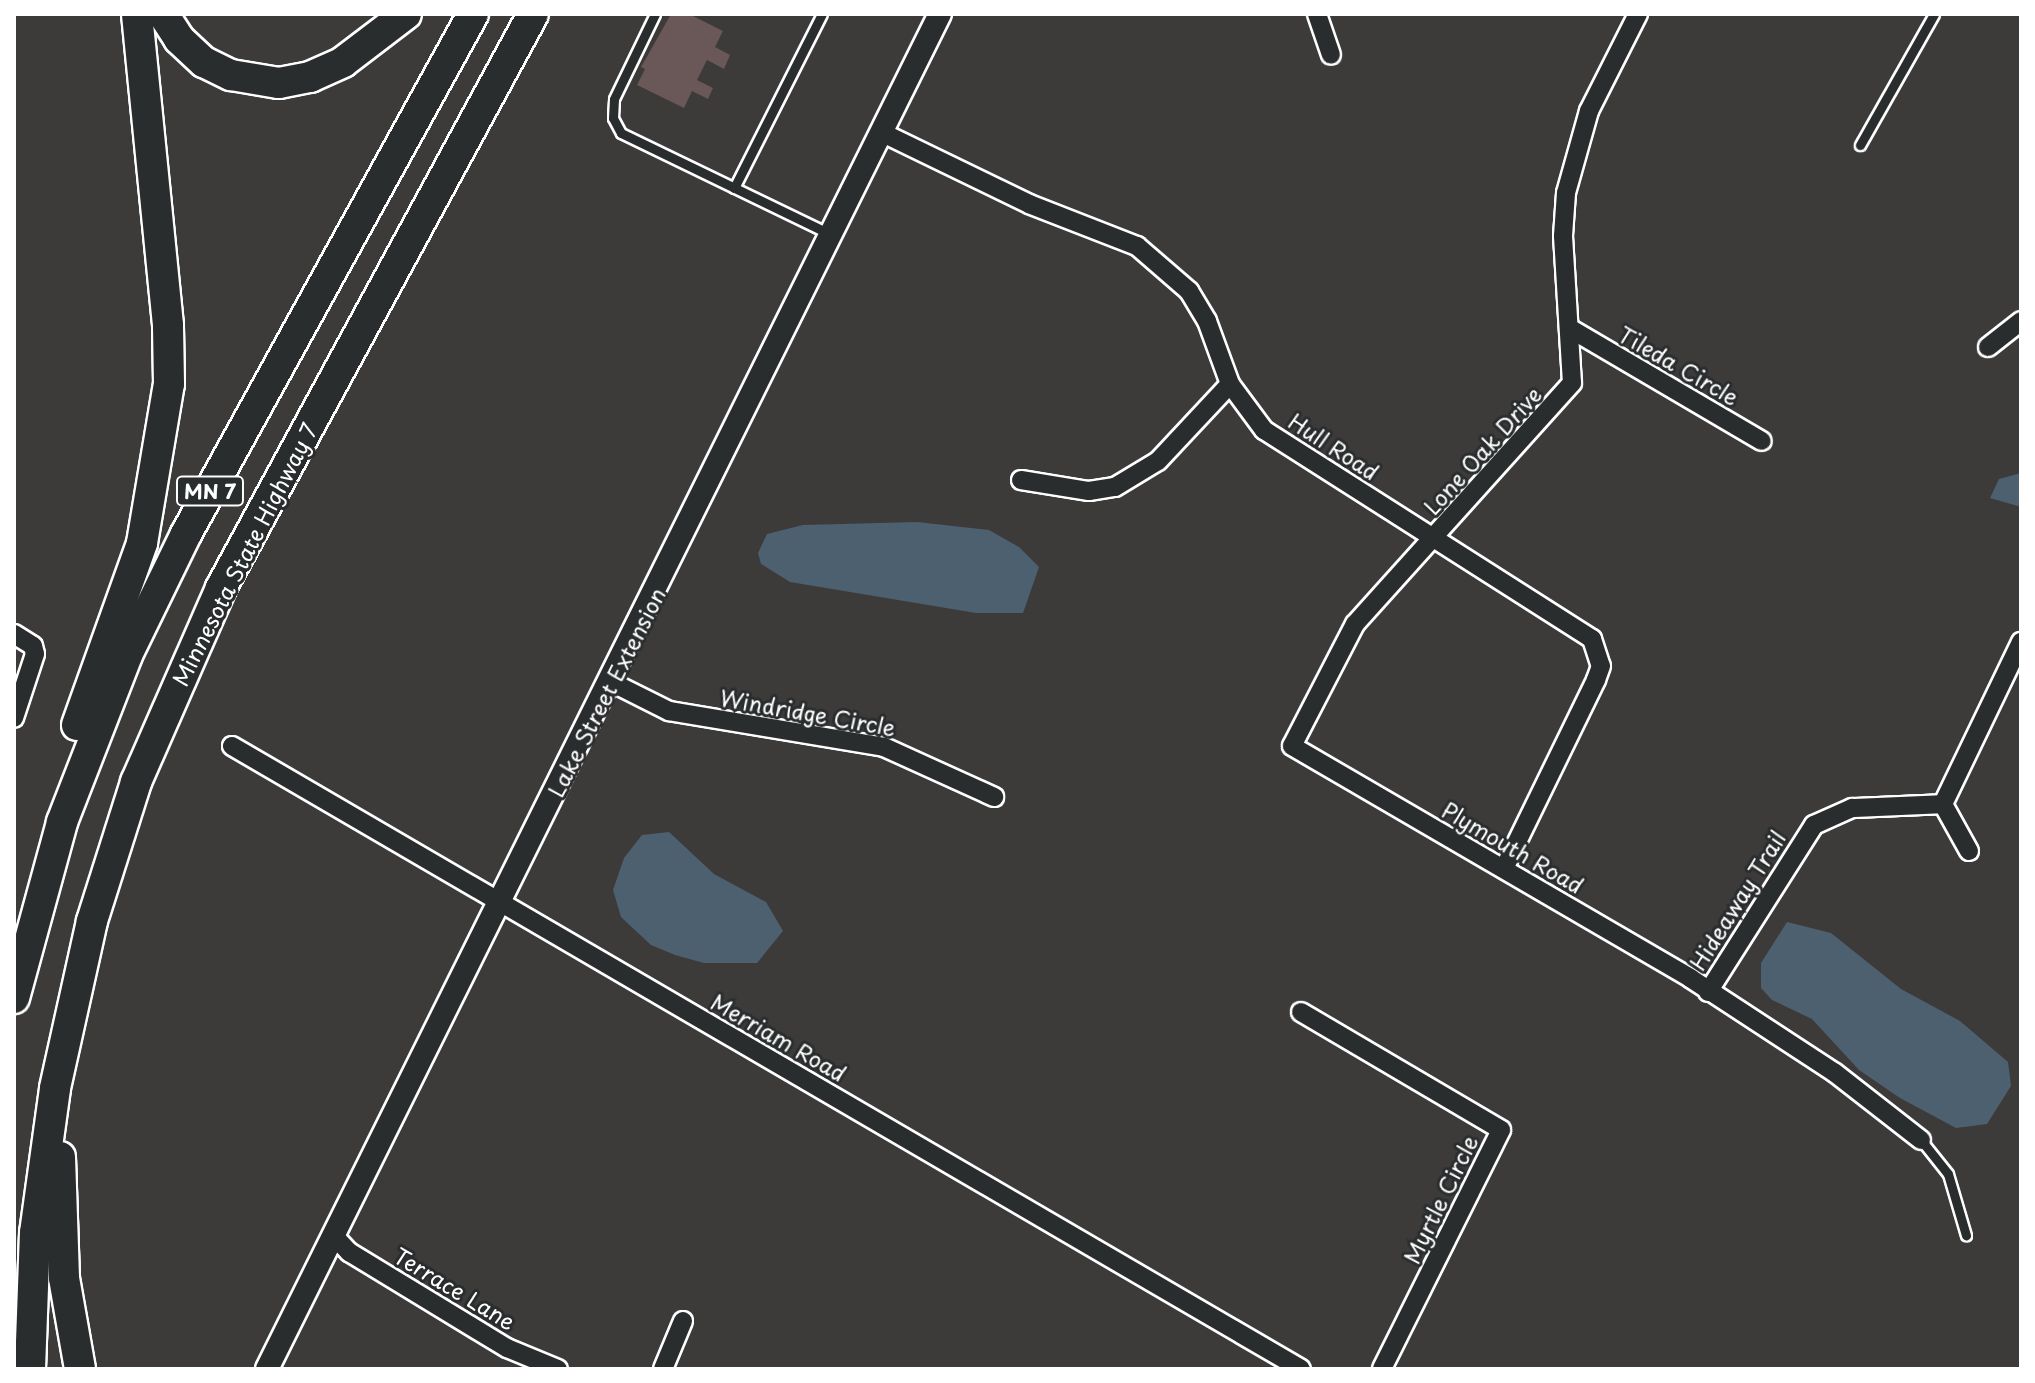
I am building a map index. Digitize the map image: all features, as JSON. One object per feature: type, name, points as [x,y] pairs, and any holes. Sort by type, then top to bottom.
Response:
[{"type":"highway","points":[[16,985],[49,814],[142,543],[166,415],[168,325],[137,14]]},
{"type":"highway","points":[[163,14],[179,39],[204,62],[231,75],[279,83],[310,77],[343,62],[406,14]]},
{"type":"highway","name":"MN 7","points":[[16,985],[76,779],[138,632],[473,14]]},
{"type":"highway","name":"Minnesota State Highway 7","points":[[30,1369],[44,1156],[76,986],[110,859],[184,665],[260,516],[533,14]]},
{"type":"highway","points":[[457,158],[545,14]]},
{"type":"highway","points":[[76,986],[60,1186],[64,1278],[80,1369]]},
{"type":"street","points":[[1317,14],[1331,55]]},
{"type":"street","name":"Lone Oak Drive","points":[[1292,746],[1355,624],[1564,396],[1575,367],[1563,236],[1572,166],[1589,111],[1638,14]]},
{"type":"street","name":"Lake Street Extension","points":[[267,1369],[611,682],[883,133],[938,15]]},
{"type":"street","name":"Hull Road","points":[[883,133],[1029,204],[1137,246],[1165,266],[1207,321],[1230,384],[1264,430],[1582,629],[1599,651],[1596,680],[1504,869]]},
{"type":"street","points":[[1988,347],[2021,321]]},
{"type":"street","name":"Tileda Circle","points":[[1571,329],[1762,441]]},
{"type":"street","points":[[1021,480],[1089,491],[1127,482],[1158,461],[1230,384]]},
{"type":"street","points":[[14,634],[33,646],[35,654],[14,718]]},
{"type":"street","points":[[1969,851],[1943,804],[2021,642]]},
{"type":"street","name":"Windridge Circle","points":[[611,682],[669,711],[884,747],[994,797]]},
{"type":"street","name":"Merriam Road","points":[[232,746],[1301,1369]]},
{"type":"street","name":"Plymouth Road","points":[[1292,746],[1708,992],[1835,1073],[1921,1140]]},
{"type":"street","name":"Hideaway Trail","points":[[1708,992],[1814,825],[1852,808],[1943,804]]},
{"type":"street","name":"Myrtle Circle","points":[[1301,1012],[1501,1130],[1382,1369]]},
{"type":"street","name":"Terrace Lane","points":[[335,1237],[349,1252],[507,1348],[558,1369]]},
{"type":"street","points":[[663,1369],[683,1321]]},
{"type":"lane","points":[[655,14],[614,99],[613,118],[621,133],[832,235]]},
{"type":"lane","points":[[734,188],[822,14]]},
{"type":"lane","points":[[1860,145],[1934,14]]},
{"type":"lane","points":[[1921,1140],[1948,1174],[1966,1235]]},
{"type":"water","points":[[2021,473],[2021,507],[1990,498],[1999,479]]},
{"type":"water","points":[[917,522],[989,530],[1019,547],[1039,567],[1023,613],[976,613],[790,582],[761,564],[758,553],[767,534],[803,525]]},
{"type":"water","points":[[669,832],[714,874],[766,902],[783,931],[757,963],[704,963],[675,955],[651,945],[621,917],[613,890],[624,858],[642,835]]},
{"type":"water","points":[[1787,922],[1831,933],[1901,989],[1960,1021],[2008,1062],[2011,1086],[1987,1124],[1956,1128],[1900,1098],[1859,1070],[1812,1019],[1772,1000],[1761,988],[1761,963]]},
{"type":"building","points":[[671,14],[689,14],[723,31],[715,47],[730,55],[724,69],[707,60],[697,80],[713,88],[708,99],[692,91],[684,108],[637,85],[645,69],[641,67]]}]
